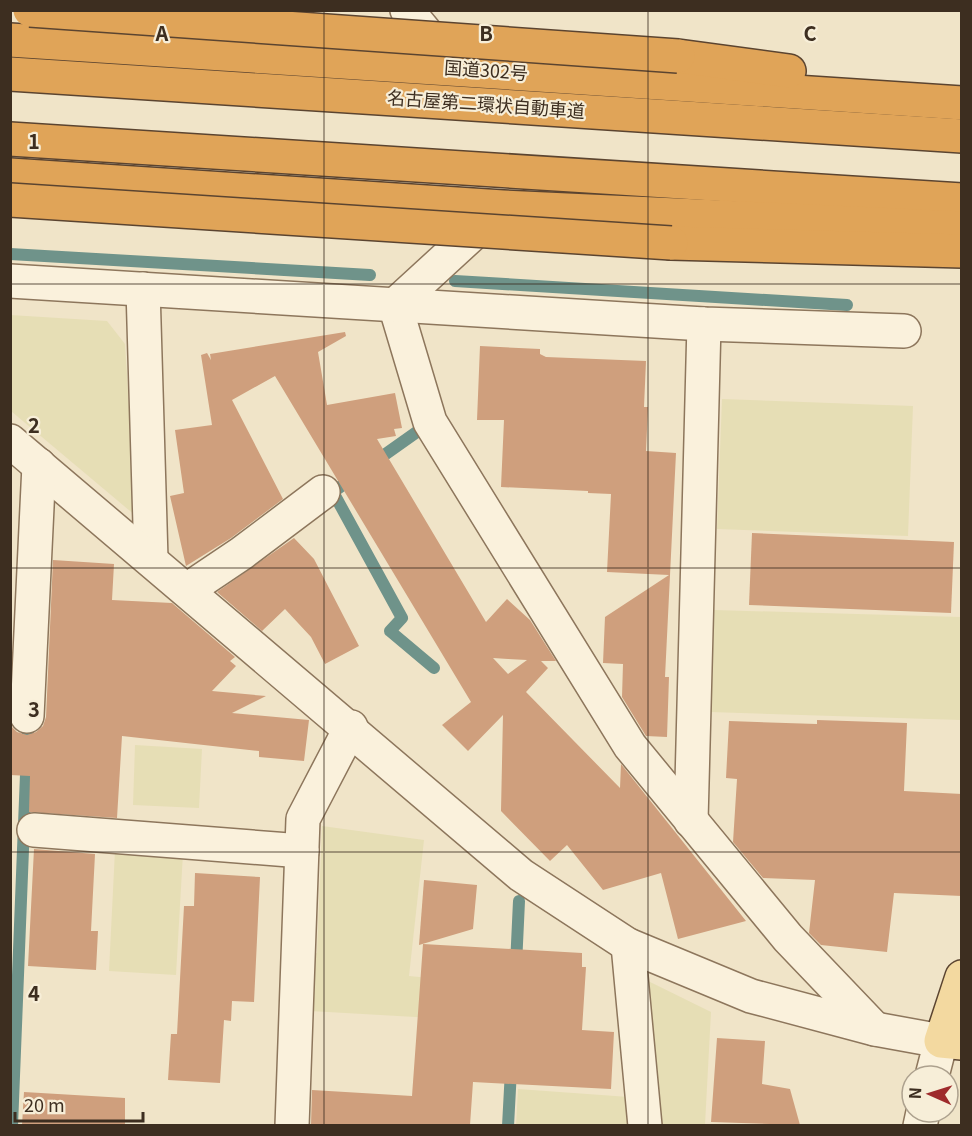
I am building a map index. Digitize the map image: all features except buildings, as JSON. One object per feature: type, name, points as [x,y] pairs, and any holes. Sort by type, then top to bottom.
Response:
[{"type":"highway","points":[[30,10],[678,56],[962,95]]},
{"type":"highway","name":"国道302号","points":[[10,40],[962,103]]},
{"type":"highway","name":"名古屋第二環状自動車道","points":[[10,74],[962,136]]},
{"type":"highway","points":[[10,138],[962,200]]},
{"type":"highway","points":[[10,175],[503,207],[962,228]]},
{"type":"highway","points":[[10,200],[671,243],[962,251]]},
{"type":"main road","points":[[951,1042],[962,977]]},
{"type":"street","points":[[407,10],[455,69]]},
{"type":"street","points":[[395,305],[503,207]]},
{"type":"street","points":[[10,281],[704,324],[904,331]]},
{"type":"street","points":[[143,289],[151,559]]},
{"type":"street","points":[[395,305],[430,422],[630,746],[788,938],[875,1029]]},
{"type":"street","points":[[691,821],[704,324]]},
{"type":"street","points":[[10,441],[351,727],[521,875],[628,945],[751,996],[875,1029],[951,1042],[939,1064]]},
{"type":"street","points":[[27,716],[39,465]]},
{"type":"street","points":[[188,590],[323,492]]},
{"type":"street","points":[[292,1125],[303,819],[351,727]]},
{"type":"street","points":[[34,830],[302,851]]},
{"type":"street","points":[[628,945],[645,1125]]},
{"type":"shaded area","points":[[10,315],[107,321],[125,344],[136,516],[11,411]]},
{"type":"shaded area","points":[[722,399],[913,406],[908,536],[717,529]]},
{"type":"shaded area","points":[[714,610],[961,617],[961,720],[710,712]]},
{"type":"shaded area","points":[[135,745],[202,749],[199,808],[133,805]]},
{"type":"shaded area","points":[[322,826],[424,840],[409,976],[471,982],[468,1020],[310,1011],[313,954],[317,953]]},
{"type":"shaded area","points":[[115,850],[183,853],[176,975],[109,971]]},
{"type":"shaded area","points":[[644,979],[711,1012],[705,1125],[658,1125]]},
{"type":"shaded area","points":[[518,1089],[629,1097],[631,1125],[516,1126]]},
{"type":"waterway","points":[[10,254],[370,275]]},
{"type":"waterway","points":[[455,281],[847,305]]},
{"type":"waterway","points":[[373,463],[421,429]]},
{"type":"waterway","points":[[354,477],[333,492],[402,618],[390,631],[434,668]]},
{"type":"waterway","points":[[12,1126],[28,724]]},
{"type":"waterway","points":[[516,965],[519,901]]},
{"type":"waterway","points":[[508,1126],[511,1070]]}]
